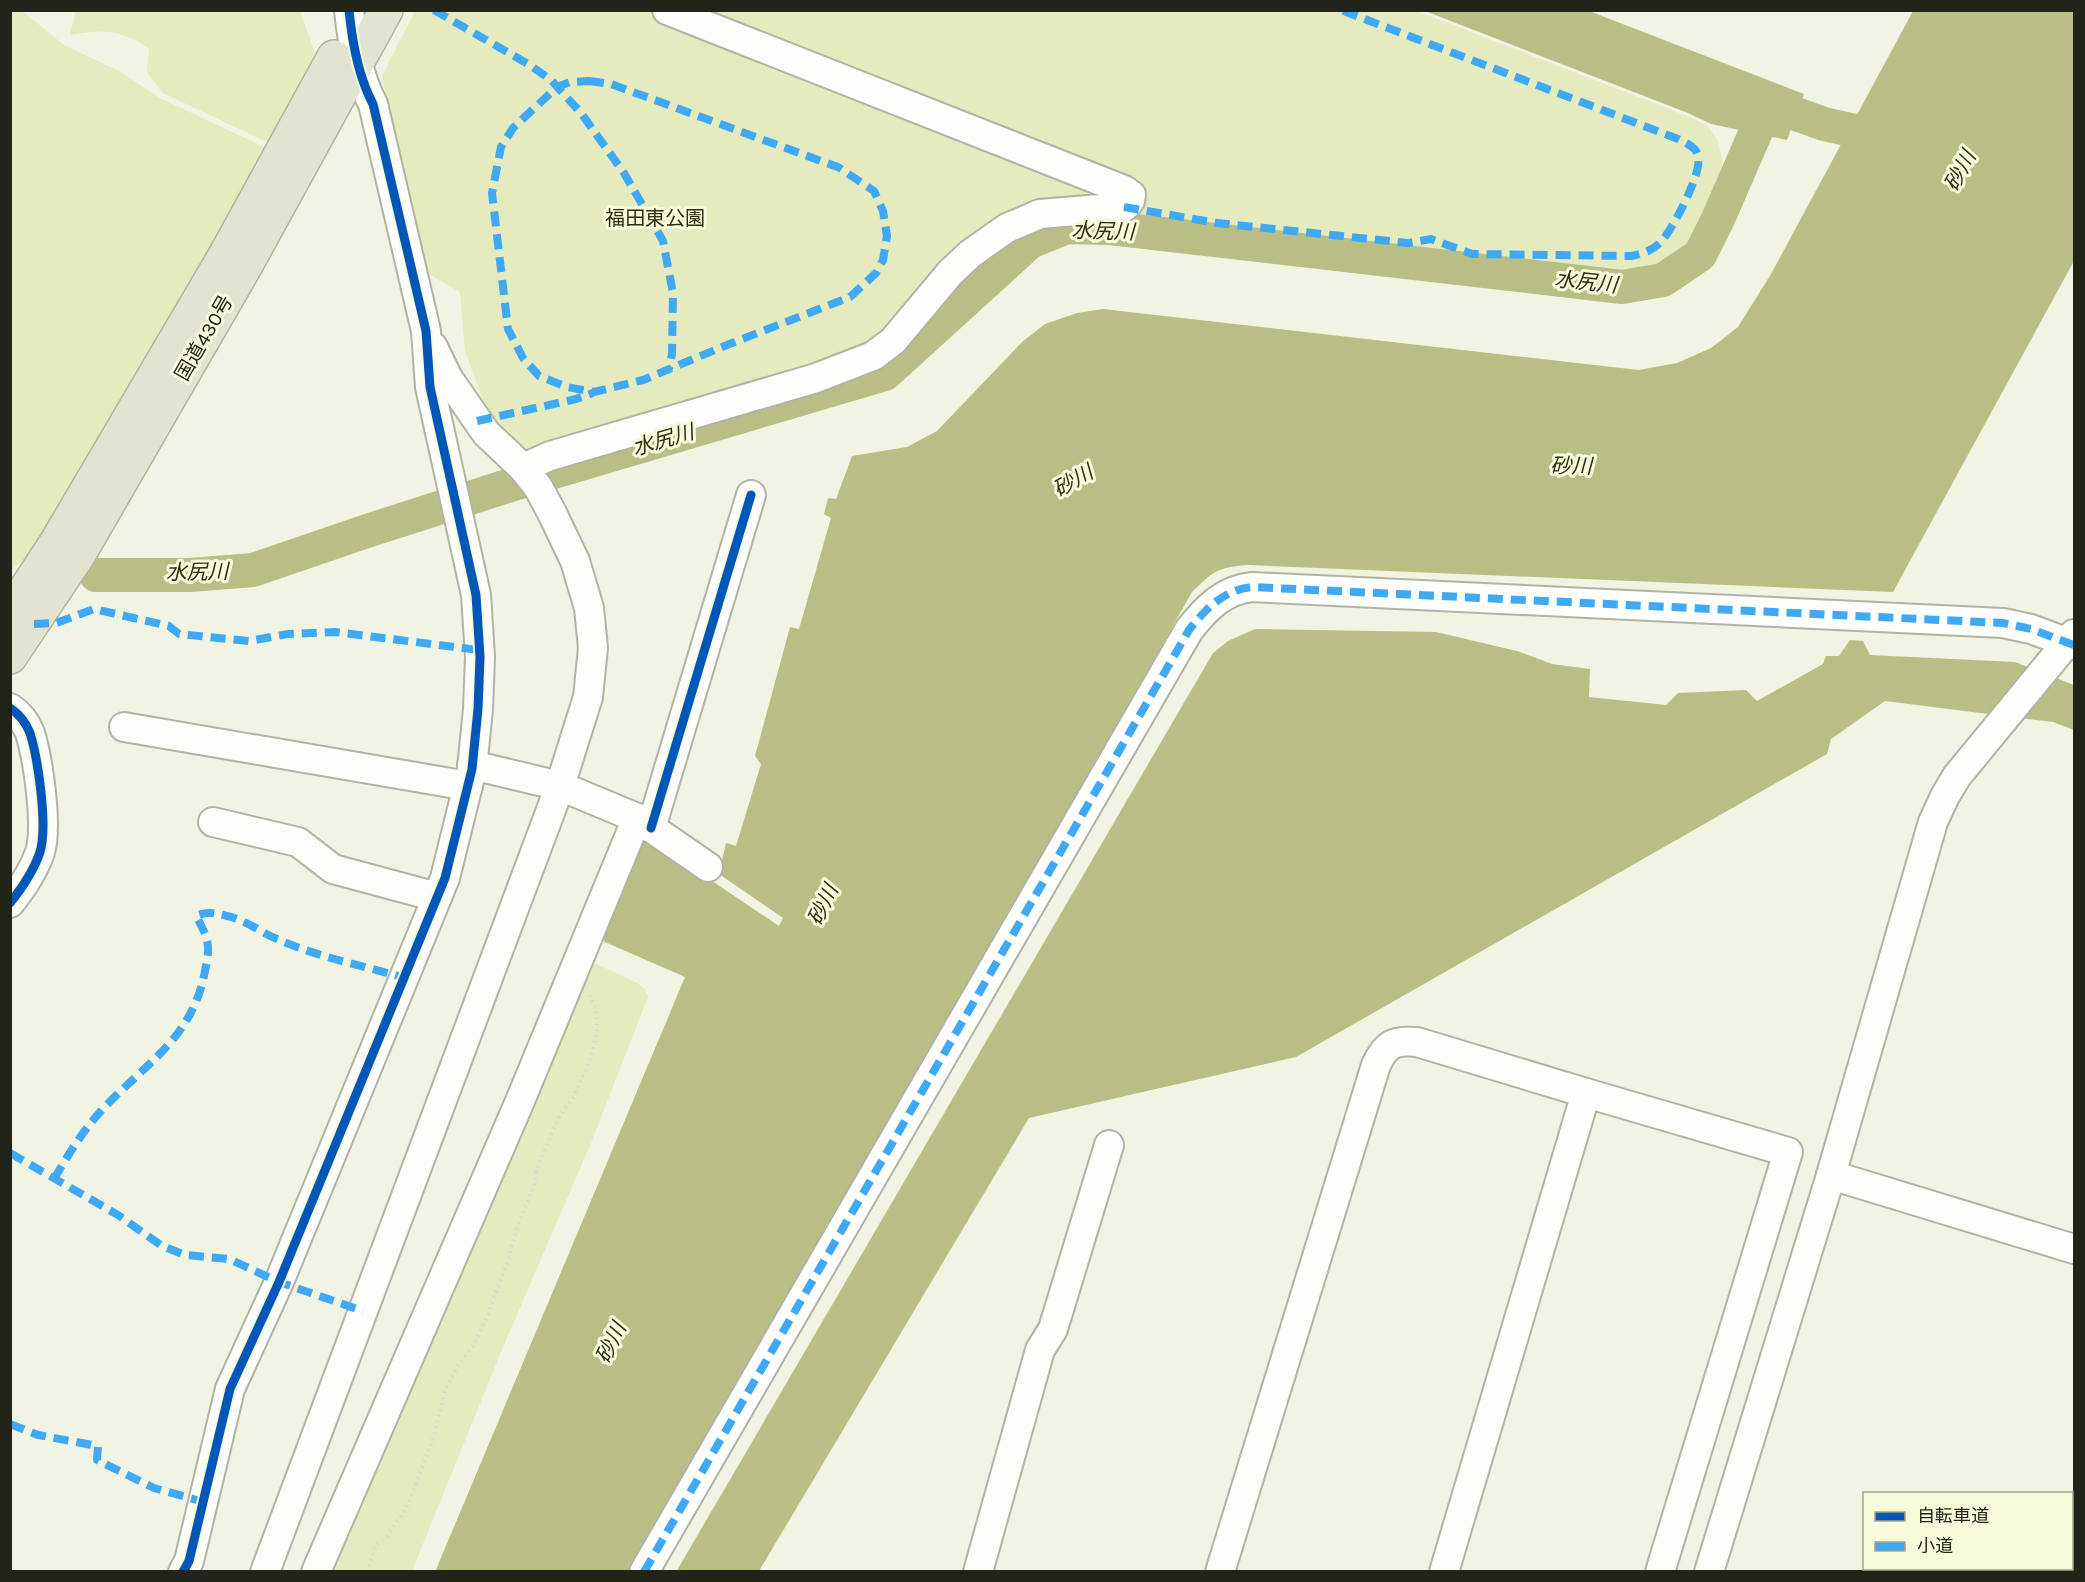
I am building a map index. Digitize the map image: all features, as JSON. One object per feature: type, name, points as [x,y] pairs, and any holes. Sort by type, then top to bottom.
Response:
[{"type":"highway","name":"国道430号","points":[[10,657],[79,554],[246,265],[386,10]]},
{"type":"highway","name":"国道430号","points":[[10,613],[56,543],[220,264],[353,16]]},
{"type":"street","points":[[529,476],[550,456],[816,378],[873,356],[892,341],[970,254],[1007,228],[1040,214],[1124,207],[1130,201],[1131,195],[1124,190],[667,10]]},
{"type":"street","points":[[183,1572],[189,1561],[230,1389],[279,1282],[445,878],[470,775],[478,709],[480,657],[476,595],[430,387],[426,331],[373,104],[365,89],[358,61],[353,16]]},
{"type":"street","points":[[265,1572],[560,786],[588,698],[593,648],[589,608],[575,561],[552,513],[529,476],[477,421],[448,378],[426,331]]},
{"type":"street","points":[[316,1572],[515,1112],[644,823],[751,495]]},
{"type":"street","points":[[644,1572],[1189,630],[1200,616],[1221,597],[1240,588],[1252,587],[2003,622],[2031,629],[2069,643],[1957,776],[1933,822],[1831,1175],[1709,1572]]},
{"type":"street","points":[[10,708],[22,718],[29,731],[37,771],[44,830],[41,850],[32,871],[10,903]]},
{"type":"street","points":[[124,727],[560,786],[644,823],[708,867]]},
{"type":"street","points":[[213,822],[298,842],[333,869],[437,897]]},
{"type":"street","points":[[1220,1572],[1376,1065],[1383,1049],[1401,1041],[1417,1042],[1788,1152],[1660,1572]]},
{"type":"street","points":[[1444,1572],[1586,1093]]},
{"type":"street","points":[[978,1572],[1040,1350],[1053,1329],[1109,1145]]},
{"type":"street","points":[[1831,1175],[2074,1249]]},
{"type":"path","points":[[367,1572],[376,1545],[386,1537],[406,1509],[433,1439],[445,1391],[457,1367],[474,1344],[488,1314],[521,1215],[534,1187],[536,1170],[560,1115],[573,1098],[591,1058],[597,1030],[596,1008],[588,990]]},
{"type":"green space","points":[[21,10],[64,45],[121,72],[160,98],[268,149],[36,551],[11,570],[10,11]]},
{"type":"green space","points":[[76,11],[300,11],[315,53],[271,144],[163,93],[147,72],[149,49],[139,42],[111,32],[70,35]]},
{"type":"green space","name":"福田東公園","points":[[415,11],[1417,11],[1692,118],[1708,126],[1717,140],[1723,162],[1712,206],[1695,236],[1674,261],[1640,277],[1104,218],[1063,217],[989,252],[910,337],[527,451],[490,419],[465,351],[460,292],[418,268],[382,76]]},
{"type":"green space","points":[[586,959],[639,984],[645,989],[648,997],[591,1143],[503,1347],[412,1571],[325,1572]]},
{"type":"water","points":[[1425,11],[1589,11],[1804,94],[1787,140],[1711,124]]},
{"type":"water","name":"砂川","points":[[1913,11],[2074,11],[2074,261],[1893,592],[1247,565],[1222,569],[1211,575],[1192,592],[637,1571],[435,1572],[685,977],[598,939],[644,835],[779,926],[783,918],[719,874],[726,843],[736,846],[761,764],[755,756],[790,627],[799,629],[831,518],[824,514],[828,498],[836,499],[852,456],[907,447],[937,431],[1022,342],[1045,324],[1077,313],[1103,309],[1639,370],[1677,363],[1711,348],[1738,327],[1771,274]]},
{"type":"water","points":[[1255,629],[1436,632],[1517,651],[1552,664],[1590,669],[1589,697],[1666,705],[1678,693],[1746,690],[1757,701],[1823,664],[1826,656],[1839,656],[1850,640],[1863,641],[1870,655],[2015,662],[2074,685],[2074,730],[2053,722],[1885,701],[1831,739],[1827,754],[1296,1057],[1029,1118],[759,1571],[676,1572],[1213,653],[1228,641]]},
{"type":"waterway","name":"水尻川","points":[[96,575],[190,575],[253,570],[520,482],[885,374],[1030,242],[1067,227],[1110,228],[1622,287],[1663,280],[1700,255],[1768,104],[1824,124],[1896,140]]},
{"type":"marked path","points":[[434,10],[528,64],[551,80],[581,113],[624,173],[663,241],[673,293],[672,354],[669,369]]},
{"type":"marked path","points":[[1124,207],[1217,223],[1408,243],[1431,239],[1472,254],[1631,256],[1650,250],[1665,236],[1679,214],[1696,175],[1698,156],[1690,145],[1341,10]]},
{"type":"marked path","points":[[589,81],[611,84],[838,167],[874,191],[883,211],[887,236],[883,260],[876,273],[850,297],[643,380],[594,392],[567,387],[539,376],[523,358],[508,329],[492,193],[501,147],[513,128],[557,87],[570,82],[589,81]]},
{"type":"marked path","points":[[477,421],[576,399],[593,393]]},
{"type":"marked path","points":[[644,1572],[1189,630],[1216,601],[1233,592],[1252,587],[2003,623],[2031,629],[2074,645]]},
{"type":"marked path","points":[[34,624],[56,623],[94,609],[169,626],[179,634],[249,641],[288,634],[335,632],[479,650]]},
{"type":"marked path","points":[[54,1179],[94,1119],[163,1051],[188,1018],[204,976],[208,951],[207,939],[196,916],[212,913],[234,918],[308,951],[406,978]]},
{"type":"marked path","points":[[10,1153],[118,1215],[162,1246],[185,1255],[229,1259],[279,1282],[363,1311]]},
{"type":"marked path","points":[[10,1424],[38,1435],[98,1446],[97,1460],[154,1488],[204,1502]]},
{"type":"cycle path","points":[[183,1572],[189,1561],[230,1389],[279,1282],[445,878],[472,769],[480,657],[476,595],[430,387],[426,331],[373,104],[356,58],[349,10]]},
{"type":"cycle path","points":[[651,828],[751,495]]},
{"type":"cycle path","points":[[10,708],[22,719],[30,733],[39,775],[43,826],[40,852],[27,879],[10,903]]}]
